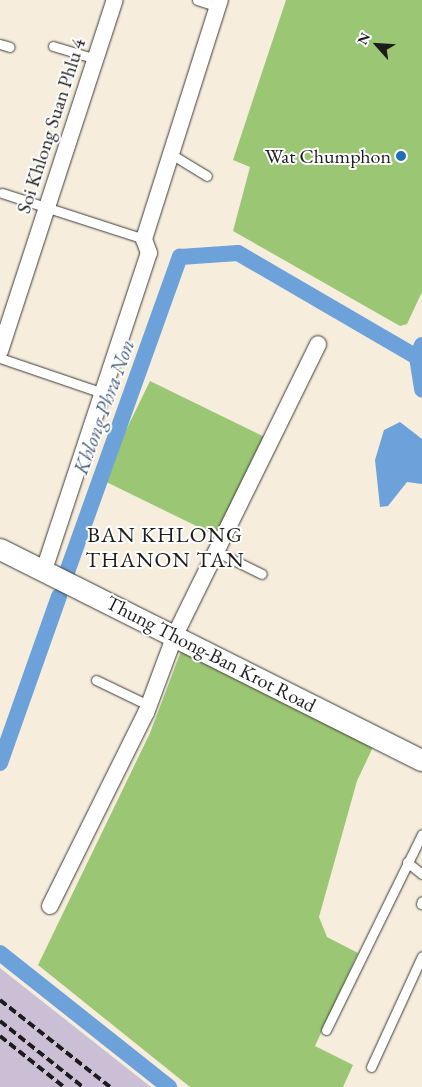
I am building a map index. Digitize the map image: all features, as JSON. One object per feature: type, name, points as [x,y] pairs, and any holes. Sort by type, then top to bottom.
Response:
[{"type":"street","name":"Soi Khlong Suan Phlu 4","points":[[0,351],[115,0]]},
{"type":"street","points":[[44,570],[149,253],[144,239],[219,4]]},
{"type":"street","points":[[50,906],[148,705],[175,636],[215,551],[318,344]]},
{"type":"street","name":"Thung Thong-Ban Krot Road","points":[[0,549],[422,760]]},
{"type":"lane","points":[[196,0],[219,4]]},
{"type":"lane","points":[[0,44],[10,47]]},
{"type":"lane","points":[[52,46],[96,59]]},
{"type":"lane","points":[[171,154],[207,176]]},
{"type":"lane","points":[[2,193],[144,239]]},
{"type":"lane","points":[[0,358],[103,393]]},
{"type":"lane","points":[[215,551],[262,574]]},
{"type":"lane","points":[[96,680],[148,705]]},
{"type":"lane","points":[[326,1030],[422,834]]},
{"type":"lane","points":[[407,862],[422,874]]},
{"type":"lane","points":[[371,1067],[422,956]]},
{"type":"shaded area","points":[[0,968],[151,1087],[0,1087]]},
{"type":"green space","points":[[286,0],[422,0],[422,292],[407,324],[400,326],[233,231],[250,167],[233,160]]},
{"type":"green space","points":[[150,381],[264,437],[216,536],[102,480]]},
{"type":"green space","points":[[181,651],[373,747],[357,781],[319,917],[327,937],[358,953],[315,1046],[353,1065],[343,1087],[190,1087],[38,965],[150,733]]},
{"type":"water","points":[[400,422],[422,439],[422,484],[407,482],[388,506],[380,507],[375,460],[384,430]]},
{"type":"waterway","name":"Khlong Phra Non","points":[[67,572],[180,257],[238,253],[417,357]]},
{"type":"waterway","points":[[422,345],[417,357],[422,390]]},
{"type":"waterway","name":"Khlong Phra Non","points":[[0,763],[59,596]]},
{"type":"waterway","points":[[0,953],[169,1087]]},
{"type":"railway","points":[[0,1000],[110,1087]]},
{"type":"railway","points":[[0,1021],[83,1087]]},
{"type":"railway","points":[[0,1036],[64,1087]]},
{"type":"place","name":"Wat Chumphon","points":[[401,156]]},
{"type":"district","name":"BAN KHLONG THANON TAN","points":[[165,546]]}]
